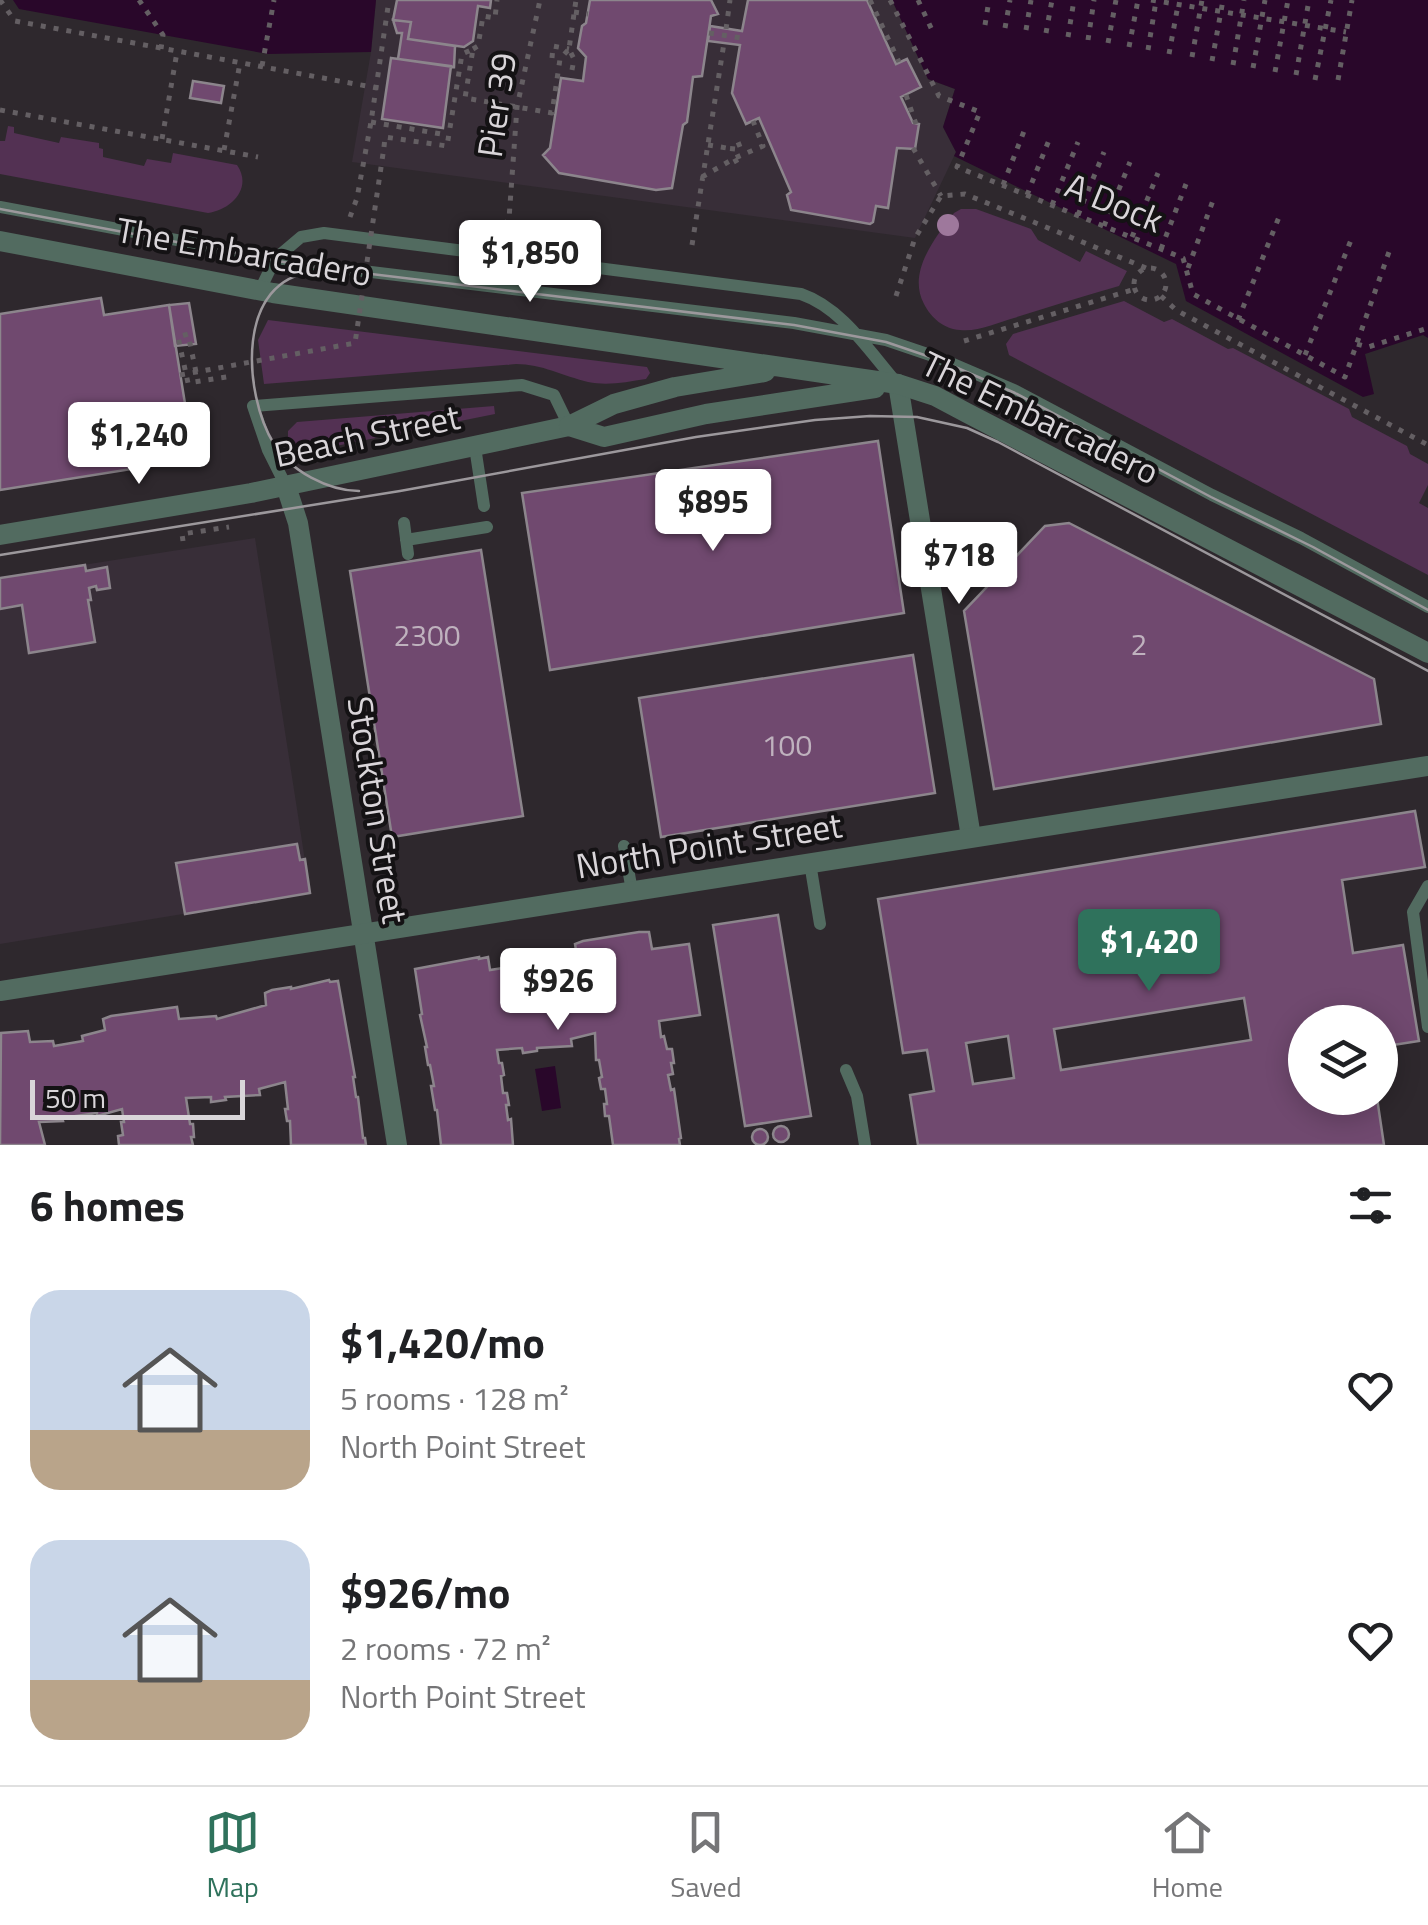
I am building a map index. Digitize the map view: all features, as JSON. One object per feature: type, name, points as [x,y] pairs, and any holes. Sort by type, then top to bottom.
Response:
[{"type":"street","name":"The Embarcadero","points":[[0,241],[260,290],[898,384],[951,404],[1428,653]]},
{"type":"street","points":[[568,426],[614,404],[675,388],[792,368]]},
{"type":"street","points":[[568,426],[604,437],[706,414],[898,384],[971,838]]},
{"type":"street","name":"Beach Street","points":[[0,535],[286,486],[568,426]]},
{"type":"street","name":"Stockton Street","points":[[286,486],[298,523],[397,1145]]},
{"type":"street","name":"North Point Street","points":[[0,991],[1428,766]]},
{"type":"lane","points":[[0,207],[275,259],[794,323],[913,348],[985,376],[1428,607]]},
{"type":"lane","points":[[260,290],[275,259],[301,237],[324,232],[801,294],[828,308],[898,384]]},
{"type":"lane","points":[[286,486],[253,406],[522,384],[554,394],[568,426]]},
{"type":"lane","points":[[475,447],[484,506]]},
{"type":"lane","points":[[404,522],[407,547],[488,527]]},
{"type":"lane","points":[[624,846],[632,891]]},
{"type":"lane","points":[[810,863],[820,924]]},
{"type":"lane","points":[[1428,886],[1413,912],[1428,1027]]},
{"type":"lane","points":[[846,1070],[857,1096],[865,1145]]},
{"type":"path","points":[[0,0],[15,21],[377,88]]},
{"type":"path","points":[[138,0],[163,35],[161,49]]},
{"type":"path","points":[[344,234],[357,198],[390,0]]},
{"type":"path","points":[[180,375],[355,344],[385,136],[447,146],[462,54],[478,46],[483,16],[495,18],[498,0]]},
{"type":"path","name":"Pier 39","points":[[483,253],[509,219],[518,107],[540,0]]},
{"type":"path","points":[[473,49],[466,98],[544,108],[552,113],[560,59],[568,49],[576,0]]},
{"type":"path","points":[[726,28],[730,0]]},
{"type":"path","points":[[870,0],[899,62]]},
{"type":"path","name":"A Dock","points":[[890,0],[939,96],[980,112],[957,167],[1184,258],[1193,294],[1344,377],[1390,249]]},
{"type":"path","points":[[918,0],[932,30]]},
{"type":"path","points":[[985,25],[989,0]]},
{"type":"path","points":[[1005,28],[1010,0]]},
{"type":"path","points":[[1026,30],[1032,0]]},
{"type":"path","points":[[1046,33],[1052,0]]},
{"type":"path","points":[[1068,37],[1074,0]]},
{"type":"path","points":[[1088,40],[1094,0]]},
{"type":"path","points":[[1108,44],[1116,0]]},
{"type":"path","points":[[1129,47],[1138,0]]},
{"type":"path","points":[[1192,57],[1202,0]]},
{"type":"path","points":[[1212,60],[1223,0]]},
{"type":"path","points":[[1233,65],[1244,0]]},
{"type":"path","points":[[1253,68],[1265,0]]},
{"type":"path","points":[[1275,72],[1288,0]]},
{"type":"path","points":[[1296,76],[1309,0]]},
{"type":"path","points":[[1315,80],[1331,0]]},
{"type":"path","points":[[1338,80],[1352,0]]},
{"type":"path","points":[[1148,50],[1157,1],[1346,32]]},
{"type":"path","points":[[262,66],[273,3]]},
{"type":"path","points":[[1170,54],[1178,5]]},
{"type":"path","points":[[0,16],[8,11]]},
{"type":"path","points":[[574,12],[588,14]]},
{"type":"path","points":[[709,33],[741,38]]},
{"type":"path","points":[[692,244],[724,44]]},
{"type":"path","points":[[552,58],[554,46],[568,49],[574,59],[572,70]]},
{"type":"path","points":[[162,140],[177,52]]},
{"type":"path","points":[[224,150],[240,63]]},
{"type":"path","points":[[906,94],[916,124]]},
{"type":"path","points":[[0,110],[258,157]]},
{"type":"path","points":[[702,177],[763,146],[753,121]]},
{"type":"path","points":[[371,122],[448,135]]},
{"type":"path","points":[[1002,185],[1026,126]]},
{"type":"path","points":[[1027,195],[1051,135]]},
{"type":"path","points":[[1052,205],[1078,142]]},
{"type":"path","points":[[708,145],[737,148],[736,160]]},
{"type":"path","points":[[913,148],[941,196]]},
{"type":"path","points":[[1078,216],[1104,152]]},
{"type":"path","points":[[1104,226],[1130,162]]},
{"type":"path","points":[[1132,237],[1158,173]]},
{"type":"path","points":[[1162,249],[1186,184]]},
{"type":"path","points":[[941,196],[965,194],[1157,270],[1164,276],[1166,287],[1161,296],[1146,300],[1135,289],[1138,275],[1146,268]]},
{"type":"path","points":[[1187,270],[1215,195]]},
{"type":"path","points":[[896,296],[915,238],[941,196]]},
{"type":"path","points":[[1238,320],[1279,217]]},
{"type":"path","points":[[1305,355],[1352,235]]},
{"type":"path","points":[[964,341],[1135,289]]},
{"type":"path","points":[[1161,296],[1176,310],[1428,444]]},
{"type":"path","points":[[1357,344],[1368,347],[1428,328]]},
{"type":"path","points":[[196,372],[188,334],[178,337],[188,382],[232,376]]},
{"type":"path","points":[[183,541],[182,534],[228,527]]},
{"type":"shaded area","points":[[13,0],[376,0],[371,52],[268,54],[19,9]]},
{"type":"shaded area","points":[[376,0],[892,0],[928,79],[955,89],[943,127],[956,152],[915,238],[352,162]]},
{"type":"shaded area","points":[[892,0],[1428,0],[1428,338],[1423,335],[1365,354],[1374,394],[1363,397],[1186,301],[1176,264],[954,156],[956,152],[943,127],[955,89],[928,79]]},
{"type":"shaded area","points":[[8,126],[14,127],[14,133],[59,143],[61,137],[99,143],[103,157],[144,166],[147,159],[171,163],[173,153],[237,165],[241,190],[232,203],[208,213],[0,174],[0,141],[5,141]]},
{"type":"shaded area","points":[[961,209],[976,209],[1031,229],[1038,240],[1080,262],[1086,251],[1127,271],[1119,286],[981,328],[954,329],[939,322],[927,309],[919,280],[932,244]]},
{"type":"shaded area","points":[[1124,301],[1164,322],[1172,319],[1228,349],[1233,348],[1349,409],[1352,417],[1407,446],[1410,454],[1428,464],[1428,485],[1419,503],[1428,508],[1428,575],[1009,355],[1006,344],[1013,334]]},
{"type":"shaded area","points":[[268,320],[647,367],[650,373],[646,379],[603,384],[516,364],[264,384],[258,340]]},
{"type":"shaded area","points":[[494,406],[495,414],[301,453],[288,448],[288,431],[297,422]]},
{"type":"shaded area","points":[[255,538],[310,893],[0,944],[0,578]]},
{"type":"shaded area","points":[[555,1066],[561,1108],[542,1111],[535,1069]]},
{"type":"building","points":[[397,0],[491,0],[490,8],[478,6],[473,41],[464,47],[408,39],[411,22],[393,20]]},
{"type":"building","points":[[590,0],[711,0],[718,14],[711,16],[702,76],[693,77],[672,188],[656,190],[559,173],[543,155],[550,148],[561,78],[583,81],[586,57],[578,48]]},
{"type":"building","points":[[748,0],[867,0],[896,64],[907,59],[921,87],[901,97],[913,123],[919,124],[915,149],[897,148],[888,208],[876,206],[870,224],[791,210],[787,195],[791,192],[759,118],[746,124],[732,93],[740,45],[708,41],[710,26],[742,31]]},
{"type":"building","points":[[393,20],[411,22],[408,39],[455,46],[454,67],[398,59],[402,33],[397,33]]},
{"type":"building","points":[[391,58],[451,66],[443,128],[382,119]]},
{"type":"building","points":[[193,81],[224,86],[221,103],[190,98]]},
{"type":"building","points":[[101,298],[104,315],[169,305],[194,459],[0,490],[0,314]]},
{"type":"building","points":[[189,303],[196,344],[175,346],[169,305]]},
{"type":"building","points":[[878,441],[904,613],[550,670],[522,493]]},
{"type":"building","points":[[1069,523],[1374,679],[1381,724],[994,789],[964,611],[1045,526]]},
{"type":"building","points":[[481,550],[523,816],[392,837],[350,571]]},
{"type":"building","points":[[85,565],[86,571],[107,567],[110,588],[89,588],[95,642],[29,653],[22,605],[0,609],[0,578]]},
{"type":"building","points":[[913,655],[935,793],[661,837],[639,698]]},
{"type":"building","points":[[1415,811],[1425,867],[1342,880],[1353,953],[1403,945],[1419,1041],[1398,1044],[1398,1005],[1288,1005],[1288,1115],[1380,1115],[1384,1145],[918,1145],[910,1095],[934,1091],[927,1050],[903,1053],[878,899]],"holes":[[[1244,998],[1251,1040],[1061,1070],[1054,1029]],[[1008,1036],[1014,1078],[973,1084],[966,1043]]]},
{"type":"building","points":[[297,844],[300,860],[305,859],[310,893],[185,914],[176,863]]},
{"type":"building","points":[[778,915],[811,1116],[745,1126],[713,925]]},
{"type":"building","points":[[649,932],[652,949],[689,944],[700,1015],[659,1021],[661,1037],[664,1036],[667,1049],[672,1049],[673,1074],[668,1075],[671,1090],[674,1089],[680,1145],[613,1145],[609,1116],[605,1116],[605,1089],[601,1089],[602,1077],[596,1060],[595,1033],[571,1039],[572,1046],[523,1053],[522,1048],[497,1050],[513,1145],[441,1145],[415,969],[488,957],[490,970],[527,969],[577,956],[575,944],[583,941]]},
{"type":"building","points":[[338,981],[366,1145],[291,1145],[285,1082],[259,1089],[260,1095],[211,1102],[211,1097],[186,1098],[193,1124],[193,1145],[119,1145],[118,1136],[123,1135],[122,1109],[97,1116],[39,1122],[45,1145],[0,1145],[1,1033],[28,1031],[30,1042],[53,1041],[54,1046],[83,1041],[82,1036],[105,1030],[103,1019],[111,1016],[177,1007],[179,1019],[217,1019],[266,1005],[265,993],[272,990]]},
{"type":"building","points":[[781,1126],[789,1134],[781,1142],[773,1134]]},
{"type":"building","points":[[760,1129],[768,1137],[760,1145],[752,1137]]},
{"type":"tram line","points":[[0,209],[305,266],[794,325],[886,342],[1015,393],[1428,610]]},
{"type":"tram line","points":[[315,272],[289,279],[270,294],[259,316],[253,342],[256,397],[274,444],[290,463],[323,483],[359,491]]},
{"type":"tram line","points":[[0,555],[400,491],[696,437],[815,420],[917,417],[967,428],[998,442],[1428,671]]}]
